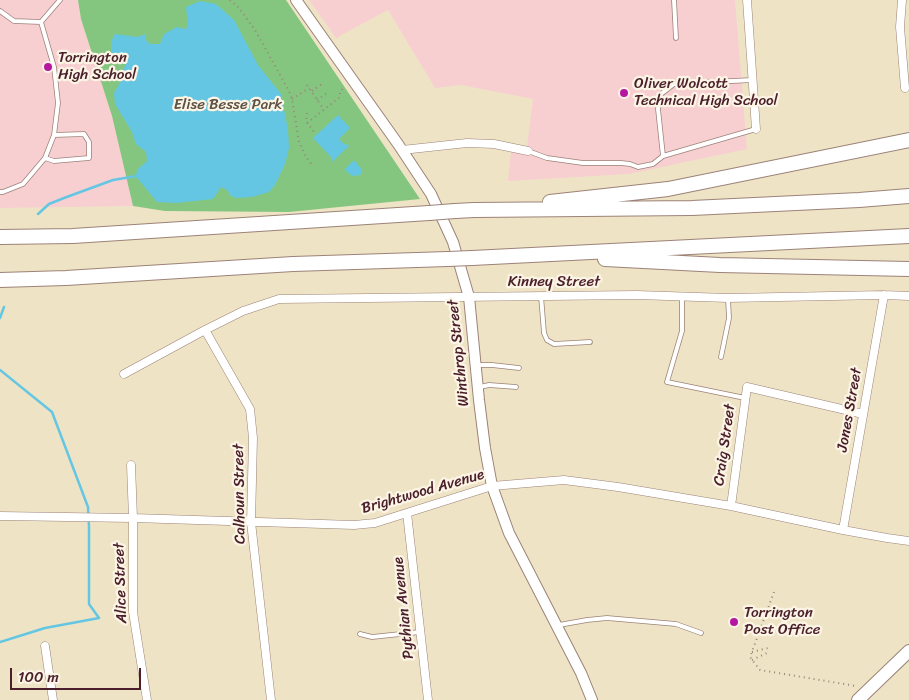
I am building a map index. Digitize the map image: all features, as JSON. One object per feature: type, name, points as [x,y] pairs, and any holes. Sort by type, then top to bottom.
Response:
[{"type":"highway","points":[[474,210],[668,189],[909,140]]},
{"type":"highway","points":[[0,237],[73,236],[474,210],[692,208],[909,196]]},
{"type":"highway","points":[[0,280],[293,264],[532,256],[909,236]]},
{"type":"highway","points":[[532,256],[720,264],[909,269]]},
{"type":"main road","points":[[862,696],[909,651]]},
{"type":"street","name":"Winthrop Street","points":[[296,0],[431,194],[453,242],[469,297],[485,448],[492,486],[509,533],[581,673],[592,700]]},
{"type":"street","points":[[747,0],[756,129]]},
{"type":"street","points":[[902,0],[905,13],[900,28],[905,88]]},
{"type":"street","points":[[402,150],[467,143],[494,144],[528,151]]},
{"type":"street","name":"Kinney Street","points":[[124,374],[242,311],[279,299],[637,295],[728,298],[909,296]]},
{"type":"street","name":"Jones Street","points":[[843,530],[884,295]]},
{"type":"street","name":"Calhoun Street","points":[[205,330],[250,409],[252,438],[251,522],[271,700]]},
{"type":"street","name":"Craig Street","points":[[731,506],[747,387],[863,414]]},
{"type":"street","name":"Alice Street","points":[[131,465],[133,612],[147,700]]},
{"type":"street","name":"Brightwood Avenue","points":[[0,516],[354,525],[375,523],[492,486],[564,480],[731,506],[843,530],[909,540]]},
{"type":"street","name":"Pythian Avenue","points":[[407,513],[428,700]]},
{"type":"street","points":[[45,646],[52,700]]},
{"type":"lane","points":[[41,22],[60,0]]},
{"type":"lane","points":[[674,0],[676,38]]},
{"type":"lane","points":[[0,11],[14,21],[41,22]]},
{"type":"lane","points":[[0,192],[23,184],[45,158],[54,135],[58,103],[54,68],[41,22]]},
{"type":"lane","points":[[663,156],[658,110],[661,94],[674,84],[753,80]]},
{"type":"lane","points":[[528,151],[547,158],[583,163],[630,164],[638,167],[653,164],[663,156],[756,129]]},
{"type":"lane","points":[[45,158],[54,161],[89,158],[89,142],[84,134],[54,135]]},
{"type":"lane","points":[[541,296],[544,333],[547,340],[554,344],[590,342]]},
{"type":"lane","points":[[682,296],[682,331],[667,382],[745,398]]},
{"type":"lane","points":[[721,357],[729,318],[728,298]]},
{"type":"lane","points":[[476,366],[492,365],[519,368]]},
{"type":"lane","points":[[478,388],[489,385],[516,387]]},
{"type":"lane","points":[[557,626],[607,618],[676,624],[701,633]]},
{"type":"lane","points":[[360,634],[372,637],[421,632]]},
{"type":"path","points":[[230,0],[239,8],[254,30],[289,91],[299,142],[306,157],[313,166]]},
{"type":"path","points":[[307,123],[340,97],[340,92],[353,80]]},
{"type":"path","points":[[307,84],[324,110]]},
{"type":"path","points":[[311,92],[322,84]]},
{"type":"path","points":[[292,99],[309,88]]},
{"type":"path","points":[[314,102],[327,93]]},
{"type":"path","points":[[307,113],[307,123],[314,132]]},
{"type":"path","points":[[774,592],[750,657],[760,670],[858,687],[862,696]]},
{"type":"path","points":[[752,652],[768,648]]},
{"type":"path","points":[[752,660],[767,653]]},
{"type":"shaded area","name":"Torrington High School","points":[[0,0],[78,0],[81,19],[112,116],[133,206],[0,208]]},
{"type":"shaded area","name":"Oliver Wolcott Technical High School","points":[[309,0],[735,0],[747,149],[629,174],[508,181],[511,151],[526,154],[533,99],[461,85],[435,88],[388,10],[336,38]]},
{"type":"green space","name":"Elise Besse Park","points":[[78,0],[286,0],[420,199],[289,212],[165,211],[133,206],[112,116],[81,19]]},
{"type":"water","points":[[200,1],[216,4],[234,20],[258,65],[281,94],[288,130],[289,148],[285,164],[275,185],[269,192],[252,197],[236,198],[221,187],[213,199],[176,203],[157,202],[136,174],[138,169],[147,161],[146,152],[136,144],[132,132],[115,104],[114,93],[122,79],[125,64],[116,62],[111,55],[111,42],[115,34],[138,37],[145,34],[145,39],[150,44],[160,44],[164,34],[177,27],[185,29],[188,26],[186,7]]},
{"type":"water","points":[[338,115],[350,128],[339,139],[349,146],[332,162],[332,158],[313,138]]},
{"type":"water","points":[[353,161],[362,170],[360,175],[352,176],[345,170]]},
{"type":"waterway","points":[[38,214],[49,204],[64,198],[113,180],[137,176]]},
{"type":"waterway","points":[[0,318],[4,307]]},
{"type":"waterway","points":[[0,370],[52,412],[88,507],[89,604],[99,618],[45,628],[0,642]]},
{"type":"place","name":"Torrington High School","points":[[48,67]]},
{"type":"place","name":"Oliver Wolcott Technical High School","points":[[624,93]]},
{"type":"place","name":"Torrington Post Office","points":[[734,622]]}]
